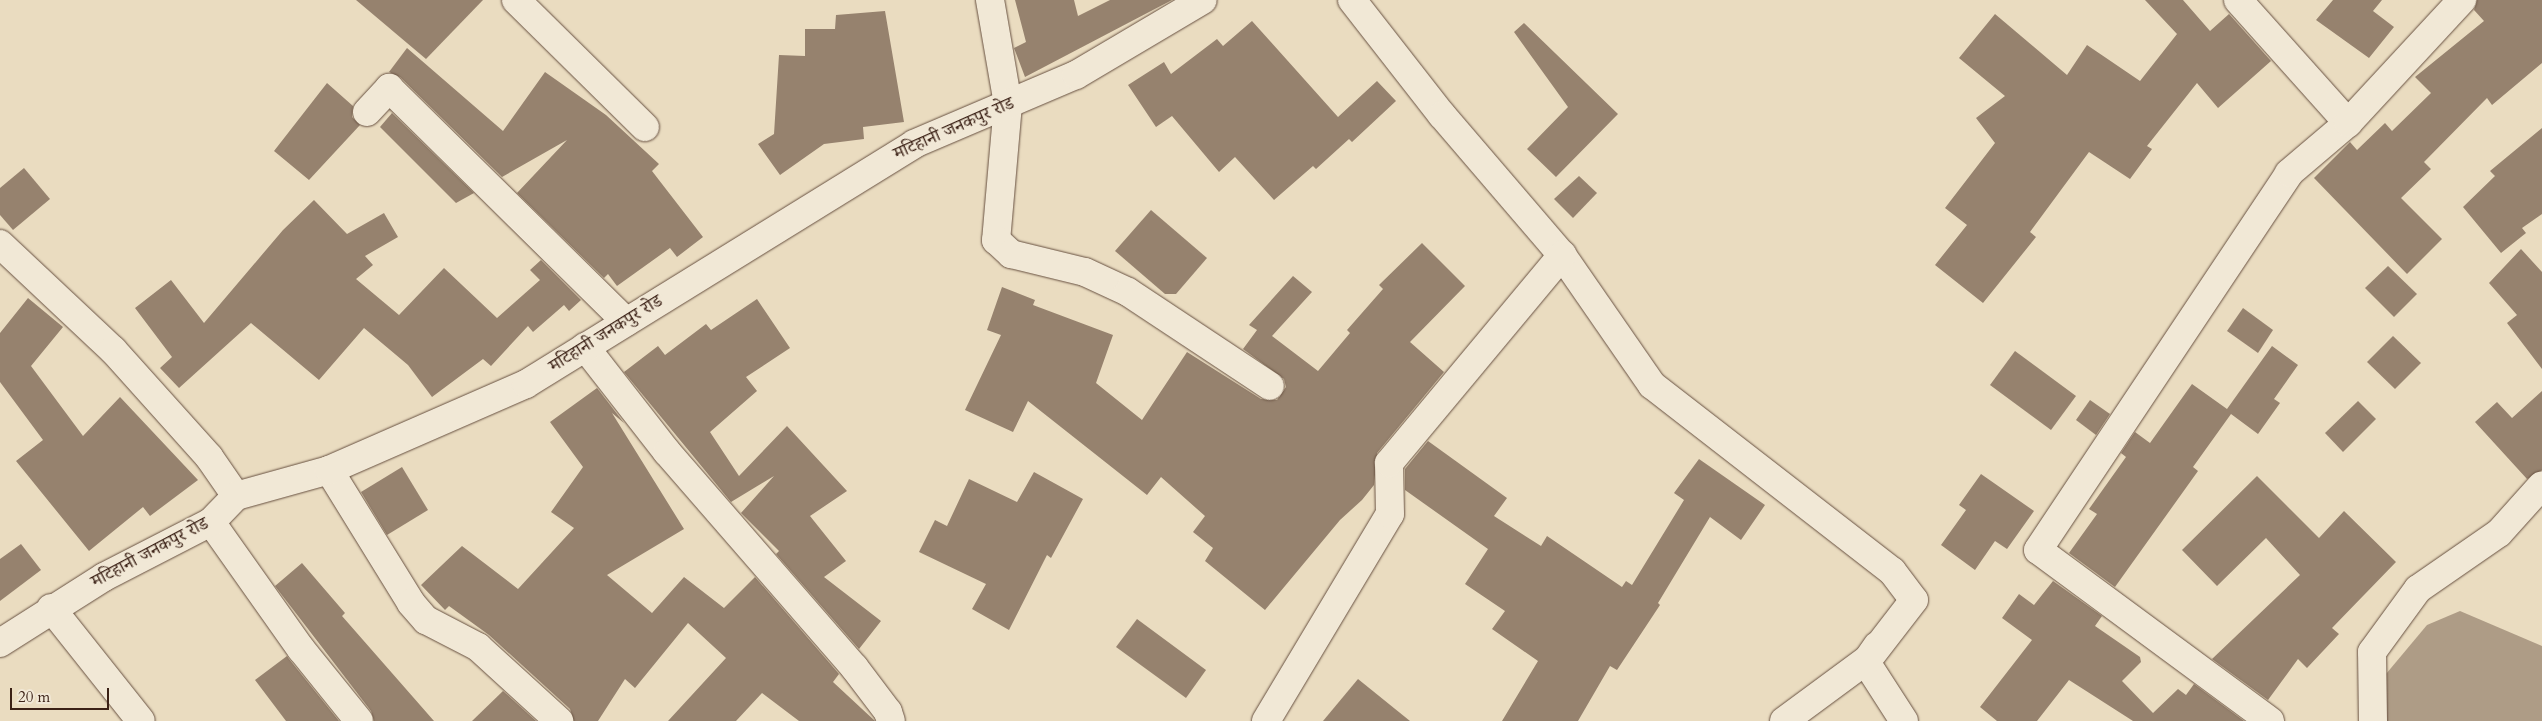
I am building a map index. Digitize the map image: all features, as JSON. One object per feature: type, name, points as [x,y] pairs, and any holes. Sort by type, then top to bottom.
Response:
[{"type":"street","points":[[516,0],[645,127]]},
{"type":"street","points":[[990,0],[1008,104],[996,240],[1002,250],[1085,272],[1128,292],[1270,386]]},
{"type":"street","name":"मटिहानी जनकपुर रोड","points":[[0,643],[51,608],[211,522],[236,496],[329,470],[526,384],[914,144],[1076,75],[1203,0]]},
{"type":"street","points":[[1352,0],[1442,115],[1562,255],[1652,385],[1892,571],[1914,600]]},
{"type":"street","points":[[2238,0],[2348,123]]},
{"type":"street","points":[[2270,721],[2038,550],[2289,173],[2348,123],[2462,0]]},
{"type":"street","points":[[367,112],[389,88],[626,322]]},
{"type":"street","points":[[0,244],[113,350],[209,457],[236,496]]},
{"type":"street","points":[[1266,721],[1390,514],[1389,463],[1562,255]]},
{"type":"street","points":[[585,347],[667,452],[854,667],[891,721]]},
{"type":"street","points":[[329,470],[416,608],[441,630],[478,647],[559,721]]},
{"type":"street","points":[[2373,721],[2372,652],[2418,589],[2499,533],[2542,485]]},
{"type":"street","points":[[211,522],[301,649],[359,721]]},
{"type":"street","points":[[1784,721],[1868,659],[1914,600]]},
{"type":"street","points":[[1904,721],[1866,662],[1914,600]]},
{"type":"street","points":[[51,608],[141,721]]},
{"type":"shaded area","points":[[2460,611],[2542,646],[2542,721],[2377,721],[2386,674],[2427,625]]},
{"type":"building","points":[[356,0],[483,0],[426,59]]},
{"type":"building","points":[[1015,0],[1074,0],[1078,16],[1110,0],[1172,0],[1025,77],[1014,48],[1026,42]]},
{"type":"building","points":[[2145,0],[2183,0],[2210,31],[2229,14],[2271,61],[2218,108],[2197,83],[2147,146],[2152,149],[2130,179],[2089,152],[2030,232],[2036,237],[1983,303],[1935,265],[1967,225],[1945,208],[1995,143],[1976,118],[2005,96],[1959,58],[1995,14],[2067,75],[2087,45],[2140,81],[2177,34]]},
{"type":"building","points":[[2333,0],[2382,0],[2373,11],[2394,27],[2369,58],[2316,20]]},
{"type":"building","points":[[2477,0],[2542,0],[2542,63],[2492,105],[2487,98],[2424,162],[2431,169],[2401,198],[2442,239],[2407,274],[2314,178],[2350,142],[2357,150],[2385,123],[2392,131],[2431,93],[2415,77],[2484,21],[2474,10]]},
{"type":"building","points":[[885,11],[904,122],[863,127],[864,139],[824,144],[780,175],[758,144],[774,134],[779,55],[805,56],[805,29],[835,29],[836,15]]},
{"type":"building","points":[[1252,21],[1338,117],[1377,81],[1396,101],[1352,142],[1349,139],[1316,169],[1313,166],[1274,200],[1235,157],[1219,172],[1172,116],[1156,127],[1128,85],[1164,62],[1171,74],[1217,39],[1223,46]]},
{"type":"building","points":[[1524,23],[1618,114],[1556,177],[1527,149],[1568,107],[1514,32]]},
{"type":"building","points":[[407,48],[503,131],[545,72],[606,115],[659,164],[652,171],[703,237],[677,257],[670,248],[617,286],[608,274],[604,278],[517,193],[567,140],[502,177],[400,77],[389,72]]},
{"type":"building","points":[[327,83],[353,106],[352,117],[360,125],[309,180],[274,151]]},
{"type":"building","points":[[392,113],[474,193],[456,203],[380,127]]},
{"type":"building","points":[[2542,128],[2542,214],[2522,228],[2526,233],[2501,253],[2463,207],[2495,176],[2490,171]]},
{"type":"building","points":[[24,168],[50,199],[13,230],[0,215],[0,188]]},
{"type":"building","points":[[1579,176],[1597,193],[1573,218],[1554,199]]},
{"type":"building","points":[[314,200],[347,234],[384,213],[398,237],[365,256],[373,265],[356,279],[399,315],[444,268],[497,318],[540,280],[530,270],[541,260],[581,300],[569,311],[564,305],[533,332],[528,326],[491,366],[483,359],[432,397],[408,365],[364,328],[319,380],[251,323],[179,388],[160,368],[172,357],[135,308],[171,280],[204,323],[283,230]]},
{"type":"building","points":[[1151,210],[1207,258],[1176,294],[1165,294],[1115,251]]},
{"type":"building","points":[[1422,243],[1465,286],[1410,342],[1444,372],[1377,453],[1374,485],[1362,500],[1340,520],[1265,610],[1205,561],[1213,548],[1193,532],[1205,516],[1161,477],[1147,495],[1028,401],[1013,432],[965,410],[1001,335],[987,330],[1002,287],[1035,300],[1033,305],[1113,335],[1096,383],[1142,420],[1187,352],[1261,399],[1277,400],[1286,387],[1284,379],[1243,349],[1257,330],[1249,325],[1293,276],[1312,292],[1272,336],[1318,371],[1350,333],[1347,330],[1383,289],[1379,285]]},
{"type":"building","points":[[2521,249],[2542,272],[2542,369],[2507,323],[2517,315],[2489,283]]},
{"type":"building","points":[[2388,266],[2417,294],[2394,317],[2365,288]]},
{"type":"building","points":[[28,298],[63,327],[31,366],[83,436],[120,397],[198,480],[150,516],[143,507],[89,551],[16,461],[43,440],[0,382],[0,333]]},
{"type":"building","points":[[757,299],[790,348],[746,377],[757,391],[710,432],[739,476],[787,426],[847,491],[810,516],[846,561],[824,577],[881,621],[859,649],[776,554],[779,551],[741,513],[774,476],[731,502],[624,372],[658,346],[665,355],[706,324],[711,330]]},
{"type":"building","points":[[2243,308],[2273,330],[2258,353],[2227,331]]},
{"type":"building","points":[[2393,336],[2421,363],[2395,389],[2367,362]]},
{"type":"building","points":[[2272,346],[2298,365],[2274,399],[2280,403],[2258,434],[2231,414],[2193,467],[2198,471],[2115,587],[2069,553],[2097,514],[2089,509],[2126,457],[2121,453],[2135,432],[2150,443],[2192,384],[2227,409]]},
{"type":"building","points":[[2015,351],[2076,396],[2051,430],[1990,385]]},
{"type":"building","points":[[597,388],[624,423],[612,413],[684,529],[607,575],[652,613],[684,577],[724,608],[755,577],[839,674],[833,682],[875,721],[799,721],[762,693],[736,721],[668,721],[726,658],[688,623],[635,688],[625,679],[598,721],[574,721],[570,709],[489,635],[449,606],[445,610],[421,585],[462,546],[518,589],[574,528],[551,512],[583,467],[550,422]]},
{"type":"building","points":[[2542,391],[2542,470],[2527,479],[2475,422],[2497,402],[2512,418]]},
{"type":"building","points":[[2090,400],[2110,414],[2096,435],[2076,420]]},
{"type":"building","points":[[2358,401],[2376,419],[2343,452],[2325,433]]},
{"type":"building","points":[[1428,441],[1507,498],[1494,516],[1541,546],[1547,536],[1622,587],[1626,581],[1632,585],[1684,500],[1674,493],[1699,459],[1765,505],[1741,540],[1710,517],[1658,603],[1660,605],[1617,670],[1610,666],[1578,721],[1502,721],[1538,661],[1492,629],[1505,611],[1465,584],[1488,549],[1405,490],[1405,469]]},
{"type":"building","points":[[402,467],[428,510],[387,535],[361,492]]},
{"type":"building","points":[[1034,472],[1083,499],[1051,558],[1047,555],[1009,630],[972,609],[986,584],[919,552],[935,520],[947,526],[969,479],[1017,502]]},
{"type":"building","points":[[1981,474],[2034,511],[2007,549],[1995,541],[1975,570],[1941,545],[1966,510],[1959,505]]},
{"type":"building","points":[[2257,476],[2319,538],[2344,511],[2396,562],[2332,628],[2339,634],[2307,668],[2298,659],[2268,700],[2212,659],[2300,575],[2266,538],[2217,586],[2182,550]]},
{"type":"building","points":[[21,544],[41,570],[0,601],[0,559]]},
{"type":"building","points":[[302,563],[345,613],[342,616],[434,721],[374,721],[371,711],[275,586]]},
{"type":"building","points":[[2053,581],[2102,616],[2095,626],[2140,657],[2141,662],[2122,681],[2153,713],[2178,689],[2186,695],[2194,684],[2244,721],[2133,721],[2069,680],[2037,721],[1997,721],[1980,707],[2032,640],[2002,618],[2019,594],[2034,605]]},
{"type":"building","points":[[1137,619],[1206,670],[1186,698],[1116,647]]},
{"type":"building","points":[[287,656],[339,721],[286,721],[255,680]]},
{"type":"building","points":[[1358,679],[1410,721],[1323,721]]},
{"type":"building","points":[[503,691],[536,721],[472,721]]}]
